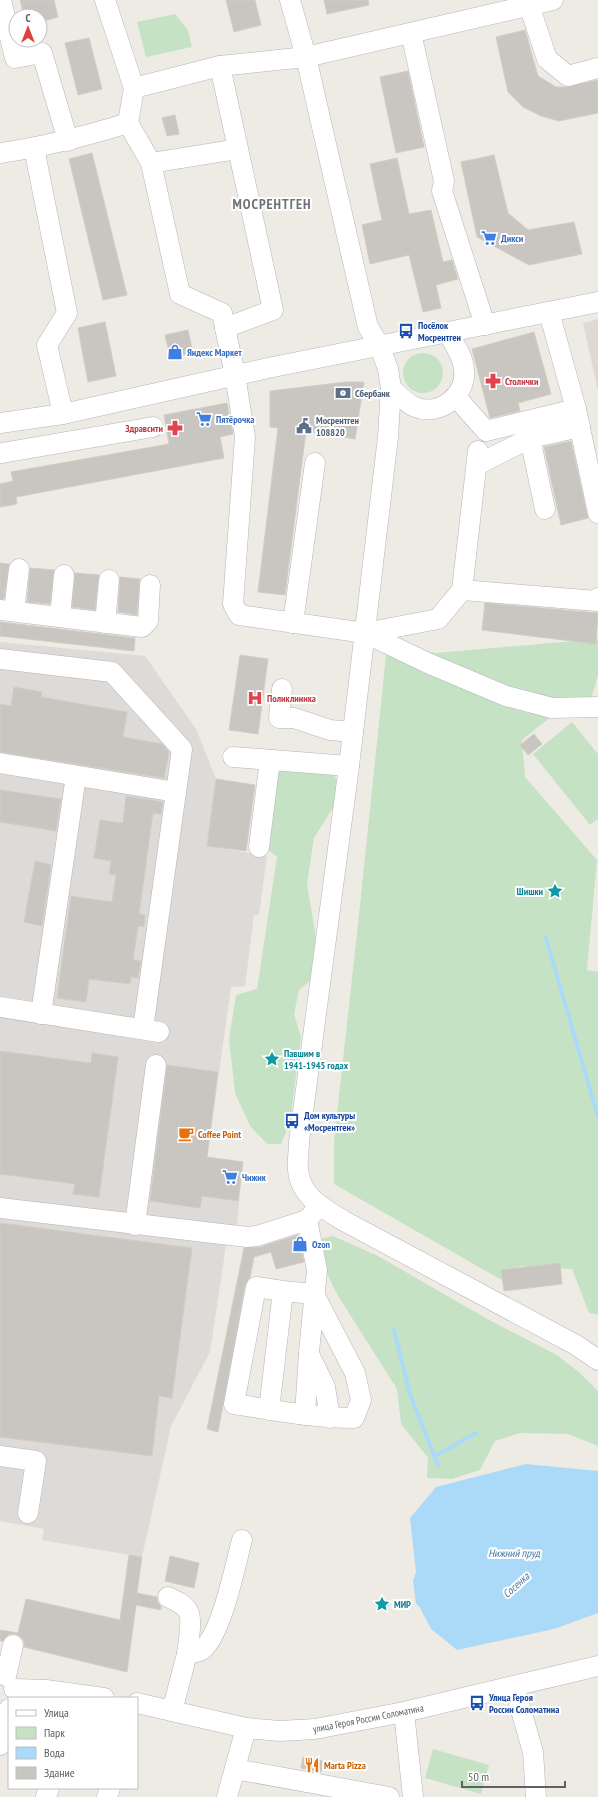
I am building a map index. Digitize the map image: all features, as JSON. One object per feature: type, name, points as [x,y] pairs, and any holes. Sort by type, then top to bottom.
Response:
[{"type":"street","points":[[1,0],[15,58],[42,53],[68,141]]},
{"type":"street","points":[[105,0],[134,88],[128,123],[151,163],[180,294],[222,313],[235,375],[245,437],[233,604],[239,615],[365,632],[438,619],[462,590],[478,458],[578,418]]},
{"type":"street","points":[[290,0],[306,57],[368,326],[379,345],[388,369],[391,388],[386,451],[349,766],[299,1142],[298,1169],[300,1180],[314,1214],[317,1270],[308,1352],[305,1415]]},
{"type":"street","points":[[134,88],[220,66],[306,57],[553,0]]},
{"type":"street","points":[[529,5],[547,59],[568,76],[598,68]]},
{"type":"street","points":[[411,33],[444,181],[442,191],[485,325]]},
{"type":"street","points":[[220,66],[273,310],[225,328]]},
{"type":"street","points":[[0,153],[68,141],[128,123]]},
{"type":"street","points":[[34,148],[67,313],[47,345],[63,414]]},
{"type":"street","points":[[151,163],[238,148]]},
{"type":"street","points":[[0,423],[63,414],[235,375],[598,302]]},
{"type":"street","points":[[549,312],[578,418],[598,512]]},
{"type":"street","points":[[391,388],[414,407],[421,409],[441,408],[456,397],[464,380],[464,368],[460,356],[448,332]]},
{"type":"street","points":[[456,397],[486,431],[578,418]]},
{"type":"street","points":[[41,417],[48,444]]},
{"type":"street","points":[[2,453],[153,427]]},
{"type":"street","points":[[530,438],[545,509]]},
{"type":"street","points":[[292,623],[315,463]]},
{"type":"street","points":[[19,569],[7,610],[105,623],[142,627],[153,620],[150,585]]},
{"type":"street","points":[[60,617],[64,575]]},
{"type":"street","points":[[105,623],[109,580]]},
{"type":"street","points":[[462,590],[597,601],[598,598]]},
{"type":"street","points":[[365,632],[430,664],[506,696],[552,708],[598,707]]},
{"type":"street","points":[[0,659],[112,672],[182,749],[176,792],[151,1031],[0,1007]]},
{"type":"street","points":[[282,688],[279,718],[294,718],[330,730],[353,732]]},
{"type":"street","points":[[233,757],[349,766]]},
{"type":"street","points":[[259,848],[270,760]]},
{"type":"street","points":[[0,763],[176,792]]},
{"type":"street","points":[[41,1014],[76,776]]},
{"type":"street","points":[[135,1225],[156,1065]]},
{"type":"street","points":[[0,1208],[247,1237],[257,1236],[314,1214],[344,1221],[576,1345],[598,1360]]},
{"type":"street","points":[[256,1286],[283,1291],[314,1294],[355,1373],[361,1400],[354,1418],[330,1418],[234,1404],[256,1286]]},
{"type":"street","points":[[269,1410],[283,1291]]},
{"type":"street","points":[[308,1352],[325,1387],[330,1418]]},
{"type":"street","points":[[0,1456],[36,1461],[28,1513]]},
{"type":"street","points":[[187,1654],[201,1650],[212,1637],[226,1599],[242,1540]]},
{"type":"street","points":[[168,1597],[181,1604],[188,1610],[190,1617],[187,1654],[172,1711]]},
{"type":"street","points":[[13,1645],[8,1684],[97,1697]]},
{"type":"street","name":"улица Героя России Соломатина","points":[[138,1703],[246,1728],[280,1731],[315,1728],[404,1712],[598,1666]]},
{"type":"street","points":[[514,1686],[533,1752],[536,1797]]},
{"type":"street","points":[[404,1712],[413,1797]]},
{"type":"street","points":[[0,1745],[8,1713]]},
{"type":"street","points":[[227,1797],[246,1728]]},
{"type":"street","points":[[235,1769],[387,1797]]},
{"type":"shaded area","points":[[598,319],[598,391],[583,323]]},
{"type":"shaded area","points":[[0,642],[145,656],[196,729],[216,779],[207,846],[267,856],[259,915],[254,915],[245,986],[231,987],[207,1157],[243,1162],[237,1225],[229,1225],[210,1352],[171,1426],[142,1557],[42,1540],[44,1529],[0,1521]]},
{"type":"green space","points":[[175,14],[188,30],[192,47],[146,57],[137,22]]},
{"type":"green space","points":[[423,353],[431,355],[437,359],[441,365],[443,373],[441,381],[437,387],[431,391],[423,393],[415,391],[409,387],[405,381],[403,373],[405,365],[409,359],[415,355]]},
{"type":"green space","points":[[598,639],[598,675],[589,706],[567,704],[522,740],[525,777],[597,860],[587,970],[598,972],[598,1315],[589,1313],[572,1269],[519,1266],[519,1290],[334,1184],[334,1141],[387,646],[436,653]]},
{"type":"green space","points":[[572,722],[598,754],[598,819],[590,825],[533,754]]},
{"type":"green space","points":[[283,765],[331,770],[339,784],[333,808],[314,838],[307,884],[318,949],[317,975],[299,990],[294,1014],[301,1037],[290,1122],[281,1144],[267,1144],[250,1126],[235,1093],[229,1039],[236,995],[257,989],[277,857],[264,847],[274,771]]},
{"type":"green space","points":[[333,1236],[378,1256],[489,1320],[557,1355],[580,1373],[598,1391],[598,1446],[568,1434],[520,1433],[495,1441],[480,1470],[452,1479],[427,1478],[428,1458],[401,1424],[397,1389],[338,1296],[327,1274],[320,1239]]},
{"type":"green space","points":[[433,1749],[489,1765],[481,1794],[425,1778]]},
{"type":"water","name":"Нижний пруд","points":[[526,1464],[598,1471],[598,1613],[554,1629],[457,1650],[431,1629],[416,1603],[413,1581],[416,1572],[410,1518],[436,1487]]},
{"type":"building","points":[[20,0],[54,0],[58,17],[48,20],[48,8],[22,8]]},
{"type":"building","points":[[226,0],[255,0],[261,25],[234,32]]},
{"type":"building","points":[[324,0],[368,0],[369,5],[327,14]]},
{"type":"building","points":[[525,30],[538,76],[556,87],[566,87],[598,80],[598,113],[559,121],[541,116],[523,107],[508,92],[496,37]]},
{"type":"building","points":[[89,38],[102,89],[78,95],[65,43]]},
{"type":"building","points":[[408,71],[424,147],[396,153],[380,77]]},
{"type":"building","points":[[175,115],[179,134],[167,136],[162,118]]},
{"type":"building","points":[[92,153],[127,295],[103,300],[69,159]]},
{"type":"building","points":[[494,155],[508,213],[528,230],[574,222],[582,254],[529,265],[477,237],[461,162]]},
{"type":"building","points":[[397,158],[409,214],[431,210],[443,262],[452,260],[458,279],[436,285],[441,308],[423,312],[409,255],[370,264],[362,225],[382,220],[370,164]]},
{"type":"building","points":[[105,322],[116,376],[88,382],[78,328]]},
{"type":"building","points":[[188,330],[193,353],[170,358],[165,335]]},
{"type":"building","points":[[534,332],[551,394],[518,403],[520,411],[490,418],[472,349]]},
{"type":"building","points":[[346,382],[364,382],[355,439],[306,431],[285,595],[258,592],[278,428],[270,427],[270,391]]},
{"type":"building","points":[[227,403],[233,434],[220,437],[224,458],[16,497],[17,504],[0,507],[0,484],[13,481],[11,472],[169,444],[164,415]]},
{"type":"building","points":[[571,441],[588,518],[561,525],[544,447]]},
{"type":"building","points":[[0,563],[9,564],[4,599],[0,599]]},
{"type":"building","points":[[30,568],[54,570],[50,604],[27,602]]},
{"type":"building","points":[[75,573],[99,575],[95,610],[72,607]]},
{"type":"building","points":[[120,577],[140,579],[137,615],[118,612]]},
{"type":"building","points":[[485,603],[598,613],[596,644],[482,630]]},
{"type":"building","points":[[0,622],[135,638],[134,651],[0,636]]},
{"type":"building","points":[[240,655],[268,659],[258,734],[229,730]]},
{"type":"building","points":[[14,687],[42,692],[41,697],[127,712],[123,737],[162,744],[169,752],[164,778],[0,752],[0,704],[11,706]]},
{"type":"building","points":[[534,734],[542,744],[528,755],[520,745]]},
{"type":"building","points":[[216,779],[255,785],[246,851],[207,846]]},
{"type":"building","points":[[0,790],[61,799],[56,831],[0,822]]},
{"type":"building","points":[[126,796],[163,802],[161,814],[153,813],[139,914],[145,915],[144,927],[138,926],[133,960],[141,961],[138,978],[131,977],[130,984],[89,979],[86,1002],[57,998],[71,896],[112,902],[116,875],[109,874],[111,861],[94,858],[100,820],[123,823]]},
{"type":"building","points":[[35,861],[51,865],[42,926],[24,922]]},
{"type":"building","points":[[0,1051],[91,1063],[92,1053],[118,1057],[99,1197],[73,1194],[75,1184],[0,1174]]},
{"type":"building","points":[[167,1065],[218,1072],[207,1157],[243,1162],[238,1201],[202,1196],[200,1208],[150,1201]]},
{"type":"building","points":[[0,1223],[192,1248],[172,1398],[159,1396],[152,1456],[0,1437]]},
{"type":"building","points":[[298,1235],[304,1262],[276,1269],[271,1252],[254,1257],[250,1278],[245,1285],[218,1432],[207,1429],[244,1248],[260,1247]]},
{"type":"building","points":[[560,1263],[562,1284],[504,1291],[501,1270]]},
{"type":"building","points":[[129,1555],[142,1557],[137,1593],[157,1597],[161,1610],[136,1605],[127,1672],[24,1647],[24,1641],[16,1634],[9,1634],[3,1641],[0,1641],[0,1630],[18,1633],[26,1599],[120,1620]]},
{"type":"building","points":[[170,1556],[199,1563],[194,1588],[165,1581]]},
{"type":"building","name":"Marta Pizza","points":[[303,1757],[323,1761],[321,1772],[301,1768]]},
{"type":"waterway","points":[[546,938],[598,1117]]},
{"type":"waterway","points":[[394,1330],[410,1394],[438,1465]]},
{"type":"waterway","points":[[435,1456],[476,1433]]},
{"type":"place","name":"Дикси","points":[[489,238]]},
{"type":"place","name":"Посёлок Мосрентген","points":[[406,331]]},
{"type":"place","name":"Яндекс Маркет","points":[[175,352]]},
{"type":"place","name":"Столички","points":[[493,381]]},
{"type":"place","name":"Сбербанк","points":[[343,393]]},
{"type":"place","name":"Пятёрочка","points":[[204,419]]},
{"type":"place","name":"Мосрентген 108820","points":[[304,426]]},
{"type":"place","name":"Здравсити","points":[[175,428]]},
{"type":"place","name":"Поликлиника","points":[[255,698]]},
{"type":"place","name":"Шишки","points":[[555,891]]},
{"type":"place","name":"Павшим в 1941-1945 годах","points":[[272,1059]]},
{"type":"place","name":"Дом культуры «Мосрентген»","points":[[292,1121]]},
{"type":"place","name":"Coffee Point","points":[[186,1134]]},
{"type":"place","name":"Чижик","points":[[230,1177]]},
{"type":"place","name":"Ozon","points":[[300,1244]]},
{"type":"place","name":"МИР","points":[[382,1604]]},
{"type":"place","name":"Улица Героя России Соломатина","points":[[477,1703]]},
{"type":"place","name":"Marta Pizza","points":[[312,1765]]},
{"type":"district","name":"МОСРЕНТГЕН","points":[[272,204]]},
{"type":"water label","name":"Сосенка","points":[[516,1585]]}]
